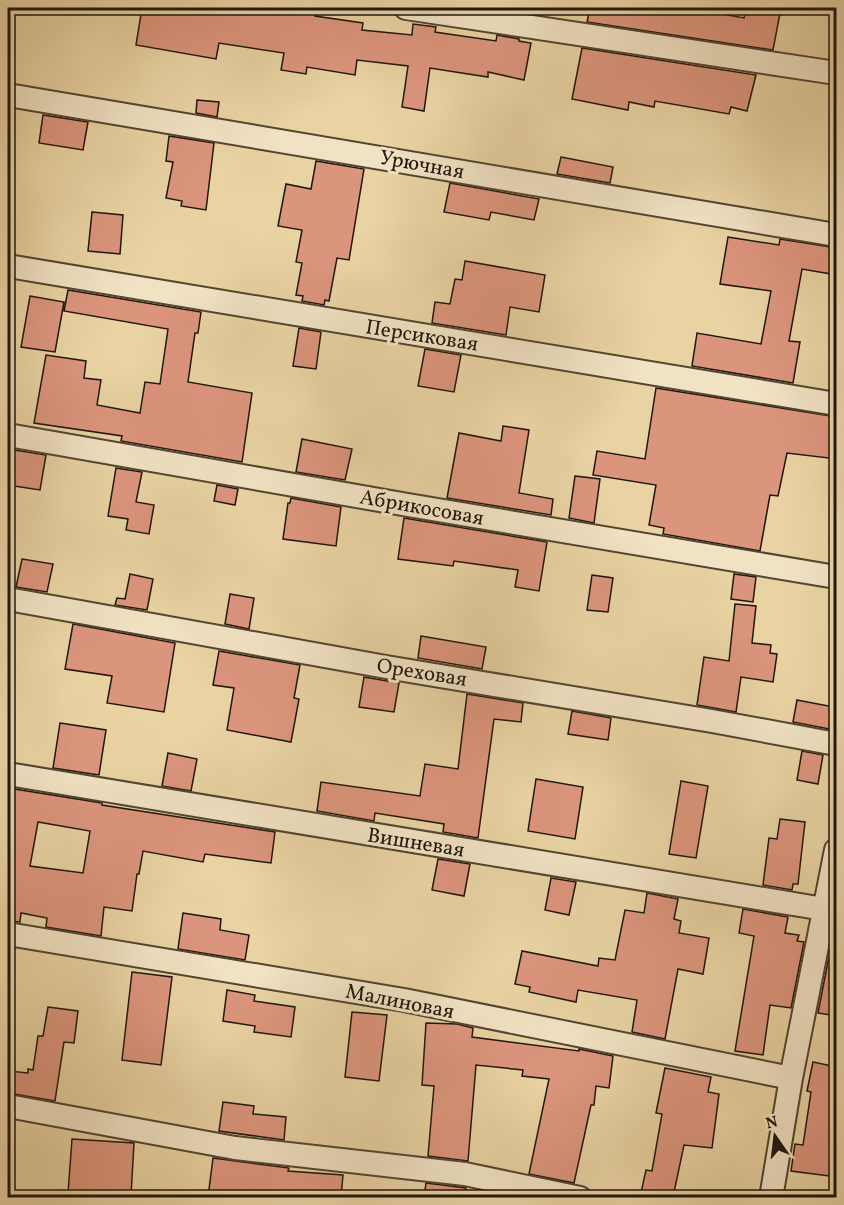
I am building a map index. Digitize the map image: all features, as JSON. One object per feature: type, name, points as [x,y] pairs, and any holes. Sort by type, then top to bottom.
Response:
[{"type":"street","points":[[406,8],[837,73]]},
{"type":"street","name":"Урючная","points":[[8,95],[837,235]]},
{"type":"street","name":"Персиковая","points":[[8,266],[837,404]]},
{"type":"street","name":"Абрикосовая","points":[[8,435],[396,503],[837,576]]},
{"type":"street","name":"Ореховая","points":[[8,599],[386,667],[837,744]]},
{"type":"street","name":"Вишневая","points":[[8,774],[824,909]]},
{"type":"street","points":[[771,1197],[791,1078],[837,850]]},
{"type":"street","name":"Малиновая","points":[[8,934],[404,1000],[791,1078]]},
{"type":"street","points":[[8,1106],[235,1148],[465,1174],[580,1197]]},
{"type":"building","points":[[142,8],[292,8],[316,11],[315,16],[363,23],[362,30],[412,35],[413,24],[436,27],[435,32],[496,41],[497,35],[531,43],[524,80],[488,72],[488,77],[430,68],[424,111],[402,107],[408,66],[357,60],[355,75],[307,67],[306,74],[281,70],[284,53],[219,43],[216,59],[136,45]]},
{"type":"building","points":[[590,8],[689,8],[744,18],[746,8],[781,8],[773,50],[587,22]]},
{"type":"building","points":[[582,48],[756,75],[747,111],[731,107],[729,114],[655,101],[654,107],[629,102],[628,110],[572,99]]},
{"type":"building","points":[[197,100],[219,102],[217,117],[196,113]]},
{"type":"building","points":[[43,115],[88,122],[83,150],[39,143]]},
{"type":"building","points":[[169,136],[214,143],[206,210],[181,206],[182,201],[166,198],[173,162],[166,161]]},
{"type":"building","points":[[561,157],[613,167],[610,183],[557,174]]},
{"type":"building","points":[[316,161],[364,169],[349,260],[337,258],[329,301],[325,300],[324,305],[302,301],[303,296],[296,295],[302,263],[296,262],[302,230],[278,226],[286,184],[311,189]]},
{"type":"building","points":[[450,183],[539,199],[534,220],[491,212],[489,220],[444,212]]},
{"type":"building","points":[[92,212],[123,215],[120,254],[88,251]]},
{"type":"building","points":[[728,237],[779,245],[780,239],[837,248],[837,275],[802,269],[789,341],[800,342],[793,383],[692,366],[697,333],[761,344],[771,291],[720,284]]},
{"type":"building","points":[[465,261],[545,275],[539,312],[510,307],[506,335],[432,323],[435,302],[450,304],[455,279],[462,280]]},
{"type":"building","points":[[68,290],[201,312],[198,333],[195,333],[188,382],[252,393],[242,462],[121,441],[122,436],[34,423],[46,355],[86,361],[84,378],[101,380],[97,405],[140,413],[145,382],[160,384],[168,329],[64,311]]},
{"type":"building","points":[[30,296],[64,302],[55,352],[21,347]]},
{"type":"building","points":[[299,328],[321,332],[316,369],[293,366]]},
{"type":"building","points":[[425,349],[461,355],[454,392],[418,386]]},
{"type":"building","points":[[656,388],[837,417],[837,459],[787,453],[778,496],[770,495],[760,551],[663,534],[664,528],[649,525],[656,485],[593,475],[597,451],[645,459]]},
{"type":"building","points":[[503,426],[529,430],[519,493],[553,499],[551,515],[447,498],[459,433],[501,441]]},
{"type":"building","points":[[302,439],[352,449],[345,480],[296,472]]},
{"type":"building","points":[[8,449],[46,455],[40,490],[8,485]]},
{"type":"building","points":[[116,468],[142,472],[136,502],[154,505],[149,534],[126,530],[128,519],[108,516]]},
{"type":"building","points":[[575,476],[600,479],[594,523],[569,518]]},
{"type":"building","points":[[217,485],[238,489],[235,505],[214,501]]},
{"type":"building","points":[[291,498],[341,507],[336,546],[283,539],[288,503]]},
{"type":"building","points":[[404,518],[547,542],[539,591],[515,587],[518,570],[454,561],[453,566],[398,559]]},
{"type":"building","points":[[22,559],[53,564],[47,592],[16,587]]},
{"type":"building","points":[[130,574],[153,579],[147,610],[115,605],[117,598],[125,599]]},
{"type":"building","points":[[734,574],[756,577],[753,602],[731,599]]},
{"type":"building","points":[[592,575],[613,578],[608,612],[587,610]]},
{"type":"building","points":[[230,594],[254,598],[249,629],[225,624]]},
{"type":"building","points":[[735,604],[756,606],[752,643],[771,645],[770,653],[777,654],[773,682],[741,677],[736,712],[697,705],[704,657],[729,661]]},
{"type":"building","points":[[73,624],[175,643],[164,712],[107,703],[112,676],[65,669]]},
{"type":"building","points":[[421,636],[486,647],[482,669],[418,658]]},
{"type":"building","points":[[219,651],[300,665],[294,698],[299,699],[291,742],[227,730],[234,688],[213,685]]},
{"type":"building","points":[[364,677],[399,683],[394,712],[359,707]]},
{"type":"building","points":[[467,694],[523,703],[521,722],[494,719],[478,838],[443,832],[444,824],[375,813],[374,821],[317,811],[321,782],[420,796],[425,764],[458,769]]},
{"type":"building","points":[[797,700],[834,707],[829,729],[793,722]]},
{"type":"building","points":[[572,711],[611,718],[608,740],[568,734]]},
{"type":"building","points":[[60,723],[106,730],[99,775],[53,768]]},
{"type":"building","points":[[802,751],[823,755],[818,784],[797,780]]},
{"type":"building","points":[[168,753],[197,759],[191,791],[162,786]]},
{"type":"building","points":[[536,779],[583,787],[575,839],[528,831]]},
{"type":"building","points":[[681,781],[708,786],[696,858],[669,854]]},
{"type":"building","points":[[8,788],[275,832],[271,863],[205,854],[203,862],[143,851],[132,911],[104,907],[101,936],[46,927],[47,918],[21,913],[20,922],[8,921]],"holes":[[[38,822],[90,831],[83,873],[30,866]]]},
{"type":"building","points":[[780,819],[805,822],[798,884],[793,884],[792,890],[763,885],[769,838],[777,839]]},
{"type":"building","points":[[438,859],[470,864],[464,896],[432,890]]},
{"type":"building","points":[[551,878],[576,882],[569,915],[545,910]]},
{"type":"building","points":[[647,893],[678,899],[674,919],[681,921],[679,933],[709,938],[703,974],[678,969],[665,1039],[632,1032],[637,1000],[578,990],[576,1002],[529,992],[530,987],[515,984],[522,951],[598,966],[599,958],[615,960],[625,910],[644,913]]},
{"type":"building","points":[[743,909],[788,917],[785,933],[799,935],[797,941],[804,942],[791,1008],[770,1005],[763,1055],[735,1051],[754,936],[739,933]]},
{"type":"building","points":[[183,913],[221,919],[220,930],[249,935],[245,960],[178,949]]},
{"type":"building","points":[[831,946],[837,947],[837,1016],[818,1013]]},
{"type":"building","points":[[132,972],[172,977],[161,1065],[122,1060]]},
{"type":"building","points":[[227,990],[255,995],[254,1001],[295,1007],[291,1037],[254,1032],[255,1026],[223,1021]]},
{"type":"building","points":[[48,1007],[78,1011],[74,1043],[64,1042],[55,1101],[8,1093],[8,1071],[28,1073],[28,1069],[33,1070],[38,1036],[43,1036]]},
{"type":"building","points":[[352,1012],[387,1015],[379,1081],[345,1077]]},
{"type":"building","points":[[426,1023],[457,1024],[473,1028],[472,1037],[579,1051],[579,1049],[613,1056],[609,1088],[596,1086],[594,1105],[591,1105],[574,1183],[529,1174],[549,1079],[522,1076],[523,1070],[476,1065],[468,1161],[428,1156],[434,1086],[422,1085]]},
{"type":"building","points":[[813,1062],[837,1067],[837,1177],[791,1171],[795,1144],[803,1145],[811,1092],[807,1091]]},
{"type":"building","points":[[665,1068],[711,1077],[708,1092],[719,1094],[712,1148],[684,1145],[673,1197],[640,1197],[646,1170],[652,1171],[662,1114],[656,1113]]},
{"type":"building","points":[[223,1102],[254,1106],[253,1114],[286,1117],[284,1140],[219,1131]]},
{"type":"building","points":[[72,1139],[134,1143],[131,1196],[68,1193]]},
{"type":"building","points":[[213,1158],[289,1168],[288,1171],[343,1175],[341,1197],[208,1197]]},
{"type":"building","points":[[426,1183],[466,1188],[465,1197],[424,1197]]}]
